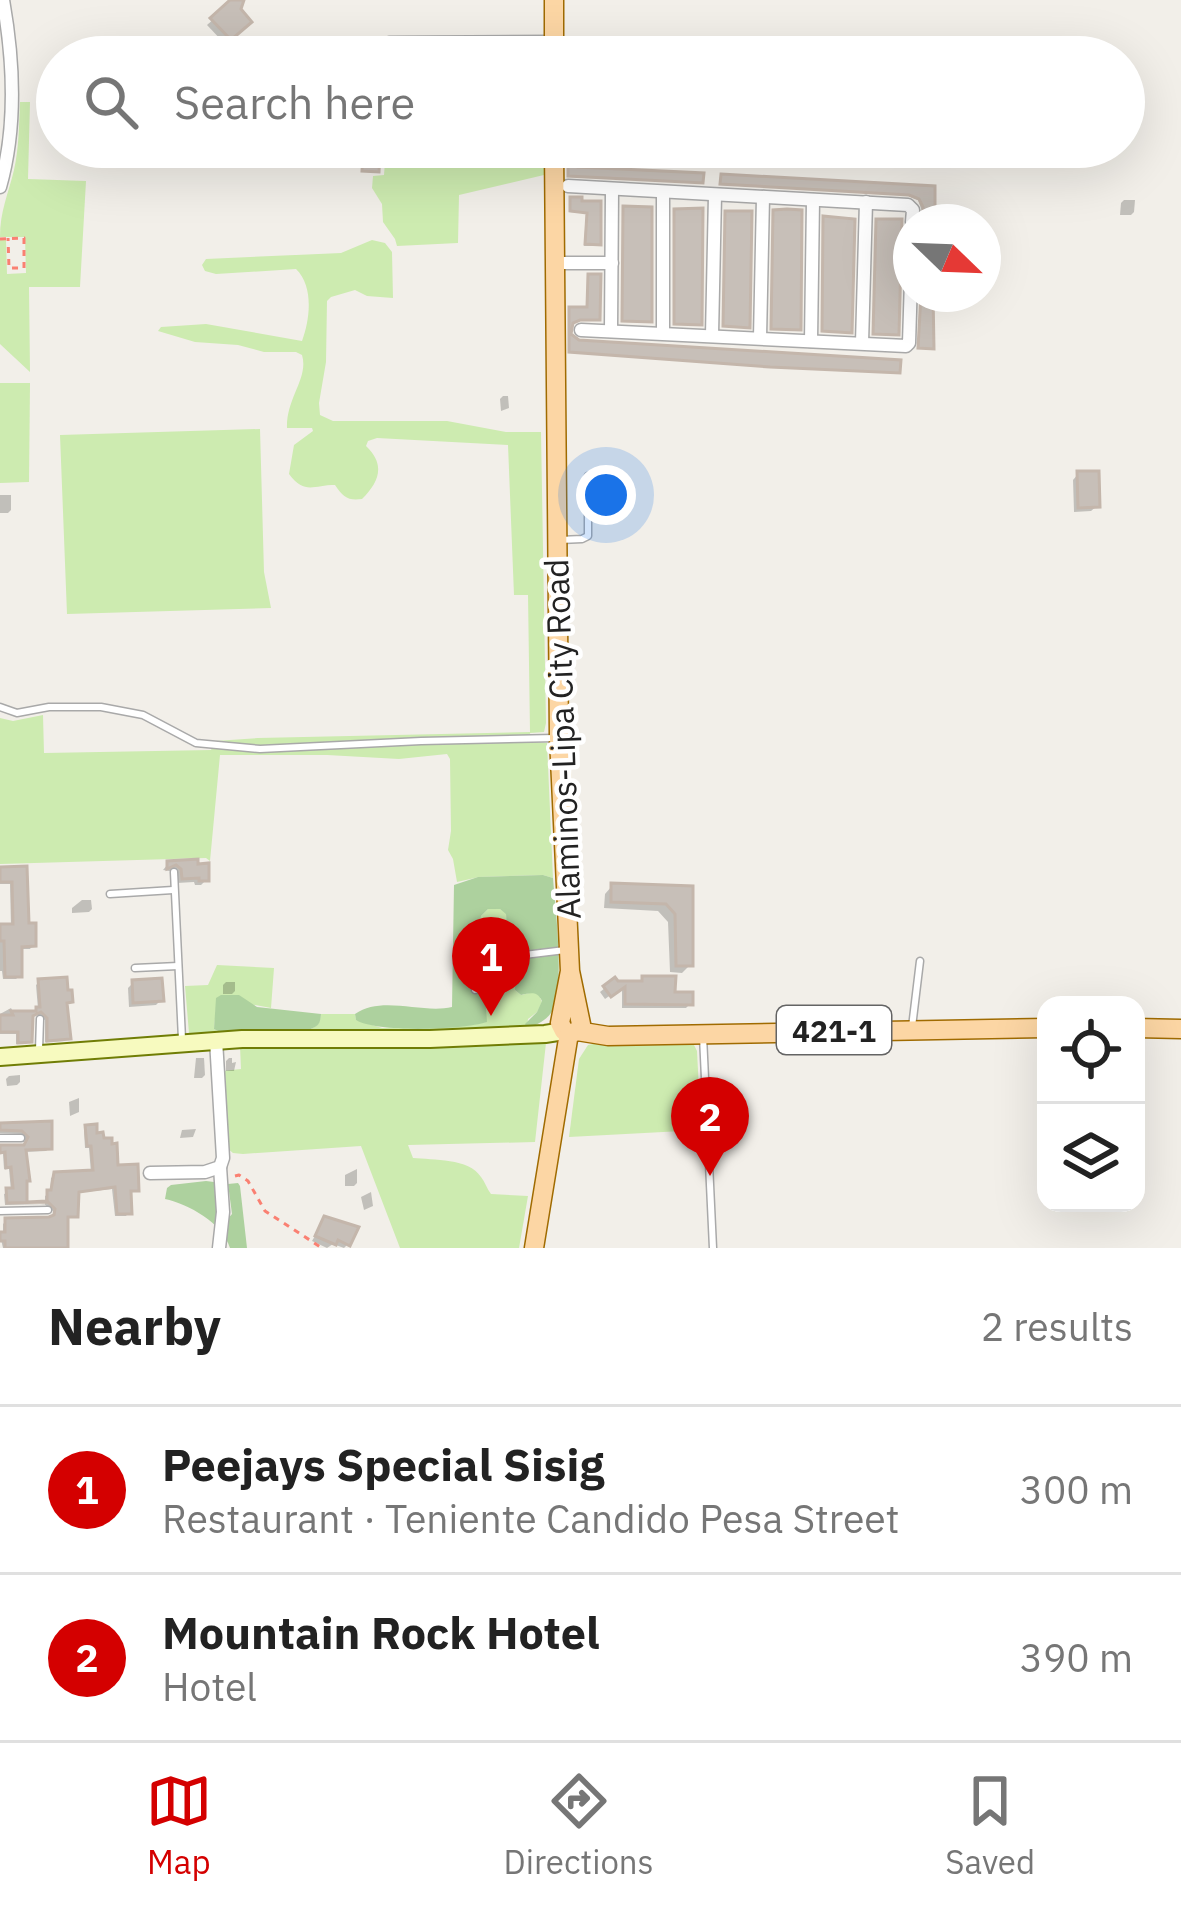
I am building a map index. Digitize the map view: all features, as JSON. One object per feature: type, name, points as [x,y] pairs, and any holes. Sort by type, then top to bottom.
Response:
[{"type":"main road","points":[[554,0],[554,36]]},
{"type":"main road","name":"Alaminos-Lipa City Road","points":[[534,1248],[570,1023],[559,738],[554,168]]},
{"type":"main road","name":"421-1","points":[[570,1023],[601,1036],[1037,1028]]},
{"type":"main road","points":[[1145,1028],[1181,1029]]},
{"type":"street","points":[[0,187],[12,130],[3,0]]},
{"type":"street","points":[[568,187],[894,204]]},
{"type":"street","points":[[610,330],[612,190]]},
{"type":"street","points":[[663,193],[663,333]]},
{"type":"street","points":[[712,335],[715,195]]},
{"type":"street","points":[[760,338],[763,197]]},
{"type":"street","points":[[811,341],[813,200]]},
{"type":"street","points":[[862,343],[866,202]]},
{"type":"street","points":[[554,262],[612,263]]},
{"type":"street","points":[[581,330],[908,345],[910,312]]},
{"type":"street","points":[[0,1057],[216,1040],[532,1035],[570,1023]]},
{"type":"street","points":[[216,1040],[223,1158],[219,1248]]},
{"type":"street","points":[[150,1173],[220,1172]]},
{"type":"lane","points":[[556,540],[588,536],[588,476]]},
{"type":"lane","points":[[0,707],[17,712],[49,706],[101,706],[143,716],[196,743],[243,748],[559,738]]},
{"type":"lane","points":[[174,872],[182,1042]]},
{"type":"lane","points":[[110,893],[173,890]]},
{"type":"lane","points":[[476,990],[481,967],[491,959],[568,950]]},
{"type":"lane","points":[[912,1030],[920,961]]},
{"type":"lane","points":[[135,968],[178,966]]},
{"type":"lane","points":[[39,1053],[40,1018]]},
{"type":"lane","points":[[702,1033],[713,1248]]},
{"type":"lane","points":[[0,1138],[21,1138]]},
{"type":"lane","points":[[0,1211],[47,1210]]},
{"type":"path","points":[[0,238],[8,238],[24,238],[24,268],[9,268],[8,238]]},
{"type":"path","points":[[220,1172],[244,1178],[265,1211],[322,1248]]},
{"type":"green space","points":[[20,102],[30,102],[28,179],[86,181],[80,287],[29,287],[30,372],[0,344],[0,240],[6,240],[7,274],[26,273],[25,237],[0,237],[17,153]]},
{"type":"green space","points":[[384,168],[544,168],[544,175],[459,195],[458,243],[397,246],[372,188],[373,176],[384,175]]},
{"type":"green space","points":[[372,240],[385,243],[392,252],[393,298],[355,290],[327,301],[320,415],[333,421],[447,421],[506,432],[541,432],[546,723],[544,732],[530,733],[531,742],[547,743],[553,878],[479,877],[457,882],[448,850],[447,754],[399,759],[220,755],[210,861],[0,864],[0,718],[13,721],[43,715],[44,753],[211,750],[215,741],[258,738],[530,732],[528,595],[514,595],[508,445],[377,438],[366,446],[378,473],[362,499],[346,497],[335,485],[305,487],[289,474],[294,445],[313,431],[287,428],[302,355],[195,342],[158,331],[206,324],[302,341],[309,304],[306,284],[296,269],[216,274],[205,271],[206,259],[341,253]]},
{"type":"green space","points":[[0,383],[30,383],[29,482],[0,483]]},
{"type":"green space","points":[[260,429],[264,572],[271,608],[67,614],[60,435]]},
{"type":"green space","points":[[478,877],[553,878],[559,968],[555,1002],[543,1020],[527,1028],[525,1024],[542,1001],[536,994],[521,995],[515,990],[516,948],[503,940],[506,914],[488,909],[480,923],[487,1022],[420,1029],[356,1020],[355,1014],[377,1006],[452,1007],[454,885]]},
{"type":"green space","points":[[488,909],[506,913],[510,943],[516,948],[515,990],[521,995],[534,992],[542,1002],[528,1019],[527,1028],[304,1032],[318,1024],[321,1014],[355,1014],[356,1020],[382,1028],[486,1022],[480,923]]},
{"type":"green space","points":[[217,965],[274,968],[271,1008],[217,998],[214,1029],[220,1032],[189,1033],[185,986],[208,985]]},
{"type":"green space","points":[[239,995],[257,1007],[321,1014],[320,1019],[304,1032],[220,1032],[214,1029],[216,998]]},
{"type":"green space","points":[[546,1043],[535,1142],[408,1145],[413,1158],[468,1166],[491,1194],[528,1196],[519,1248],[400,1248],[361,1146],[243,1154],[227,1148],[222,1071],[241,1069],[240,1046]]},
{"type":"green space","points":[[593,1044],[694,1045],[701,1130],[569,1137],[579,1059]]},
{"type":"green space","points":[[206,1181],[216,1185],[226,1221],[232,1214],[228,1184],[240,1186],[247,1248],[230,1248],[204,1216],[165,1199],[171,1185]]},
{"type":"building","points":[[230,0],[244,0],[241,9],[252,22],[236,36],[227,36],[210,18]]},
{"type":"building","points":[[568,168],[704,173],[703,183],[568,176]]},
{"type":"building","points":[[721,174],[935,186],[935,204],[922,204],[909,195],[720,184]]},
{"type":"building","points":[[570,197],[601,201],[601,245],[585,244],[587,213],[570,211]]},
{"type":"building","points":[[623,206],[652,207],[652,322],[622,321]]},
{"type":"building","points":[[703,208],[702,325],[674,324],[674,209]]},
{"type":"building","points":[[773,210],[802,210],[801,330],[771,329]]},
{"type":"building","points":[[725,211],[752,211],[750,328],[723,326]]},
{"type":"building","points":[[823,216],[855,219],[852,333],[822,331]]},
{"type":"building","points":[[876,219],[893,219],[893,312],[900,312],[899,335],[873,334]]},
{"type":"building","points":[[588,274],[601,274],[600,320],[573,323],[571,334],[579,340],[901,360],[900,373],[569,352],[569,307],[587,307]]},
{"type":"building","points":[[920,312],[933,312],[934,349],[918,348]]},
{"type":"building","points":[[1077,471],[1099,471],[1100,507],[1078,508]]},
{"type":"building","points":[[198,859],[198,864],[209,863],[209,881],[182,879],[176,865],[167,869],[167,861]]},
{"type":"building","points":[[27,866],[29,923],[36,923],[36,946],[22,947],[22,977],[5,977],[0,924],[13,924],[12,882],[0,882],[0,867]]},
{"type":"building","points":[[611,883],[693,886],[693,966],[676,966],[675,914],[666,904],[611,902]]},
{"type":"building","points":[[642,976],[676,976],[675,992],[693,992],[693,1005],[625,1004],[625,987],[611,997],[603,986],[615,977],[642,981]]},
{"type":"building","points":[[67,977],[73,1002],[67,1003],[71,1039],[47,1041],[47,1018],[41,1012],[33,1016],[32,1042],[18,1043],[18,1032],[0,1032],[0,1015],[40,1007],[38,979]]},
{"type":"building","points":[[162,978],[164,1001],[133,1003],[132,980]]},
{"type":"building","points":[[52,1121],[52,1149],[26,1150],[27,1202],[47,1201],[54,1172],[93,1170],[85,1125],[97,1124],[97,1133],[117,1143],[118,1165],[138,1164],[139,1191],[131,1191],[132,1214],[117,1214],[115,1187],[79,1192],[78,1217],[68,1217],[68,1248],[5,1248],[0,1232],[5,1232],[5,1218],[49,1217],[55,1209],[48,1202],[7,1203],[6,1188],[13,1188],[11,1167],[6,1168],[0,1145],[24,1145],[28,1137],[22,1131],[0,1130],[0,1123]]},
{"type":"building","points":[[324,1216],[359,1227],[350,1246],[315,1236]]},
{"type":"place","name":"Peejays Special Sisig","points":[[491,1016]]},
{"type":"place","name":"Mountain Rock Hotel","points":[[710,1176]]}]
